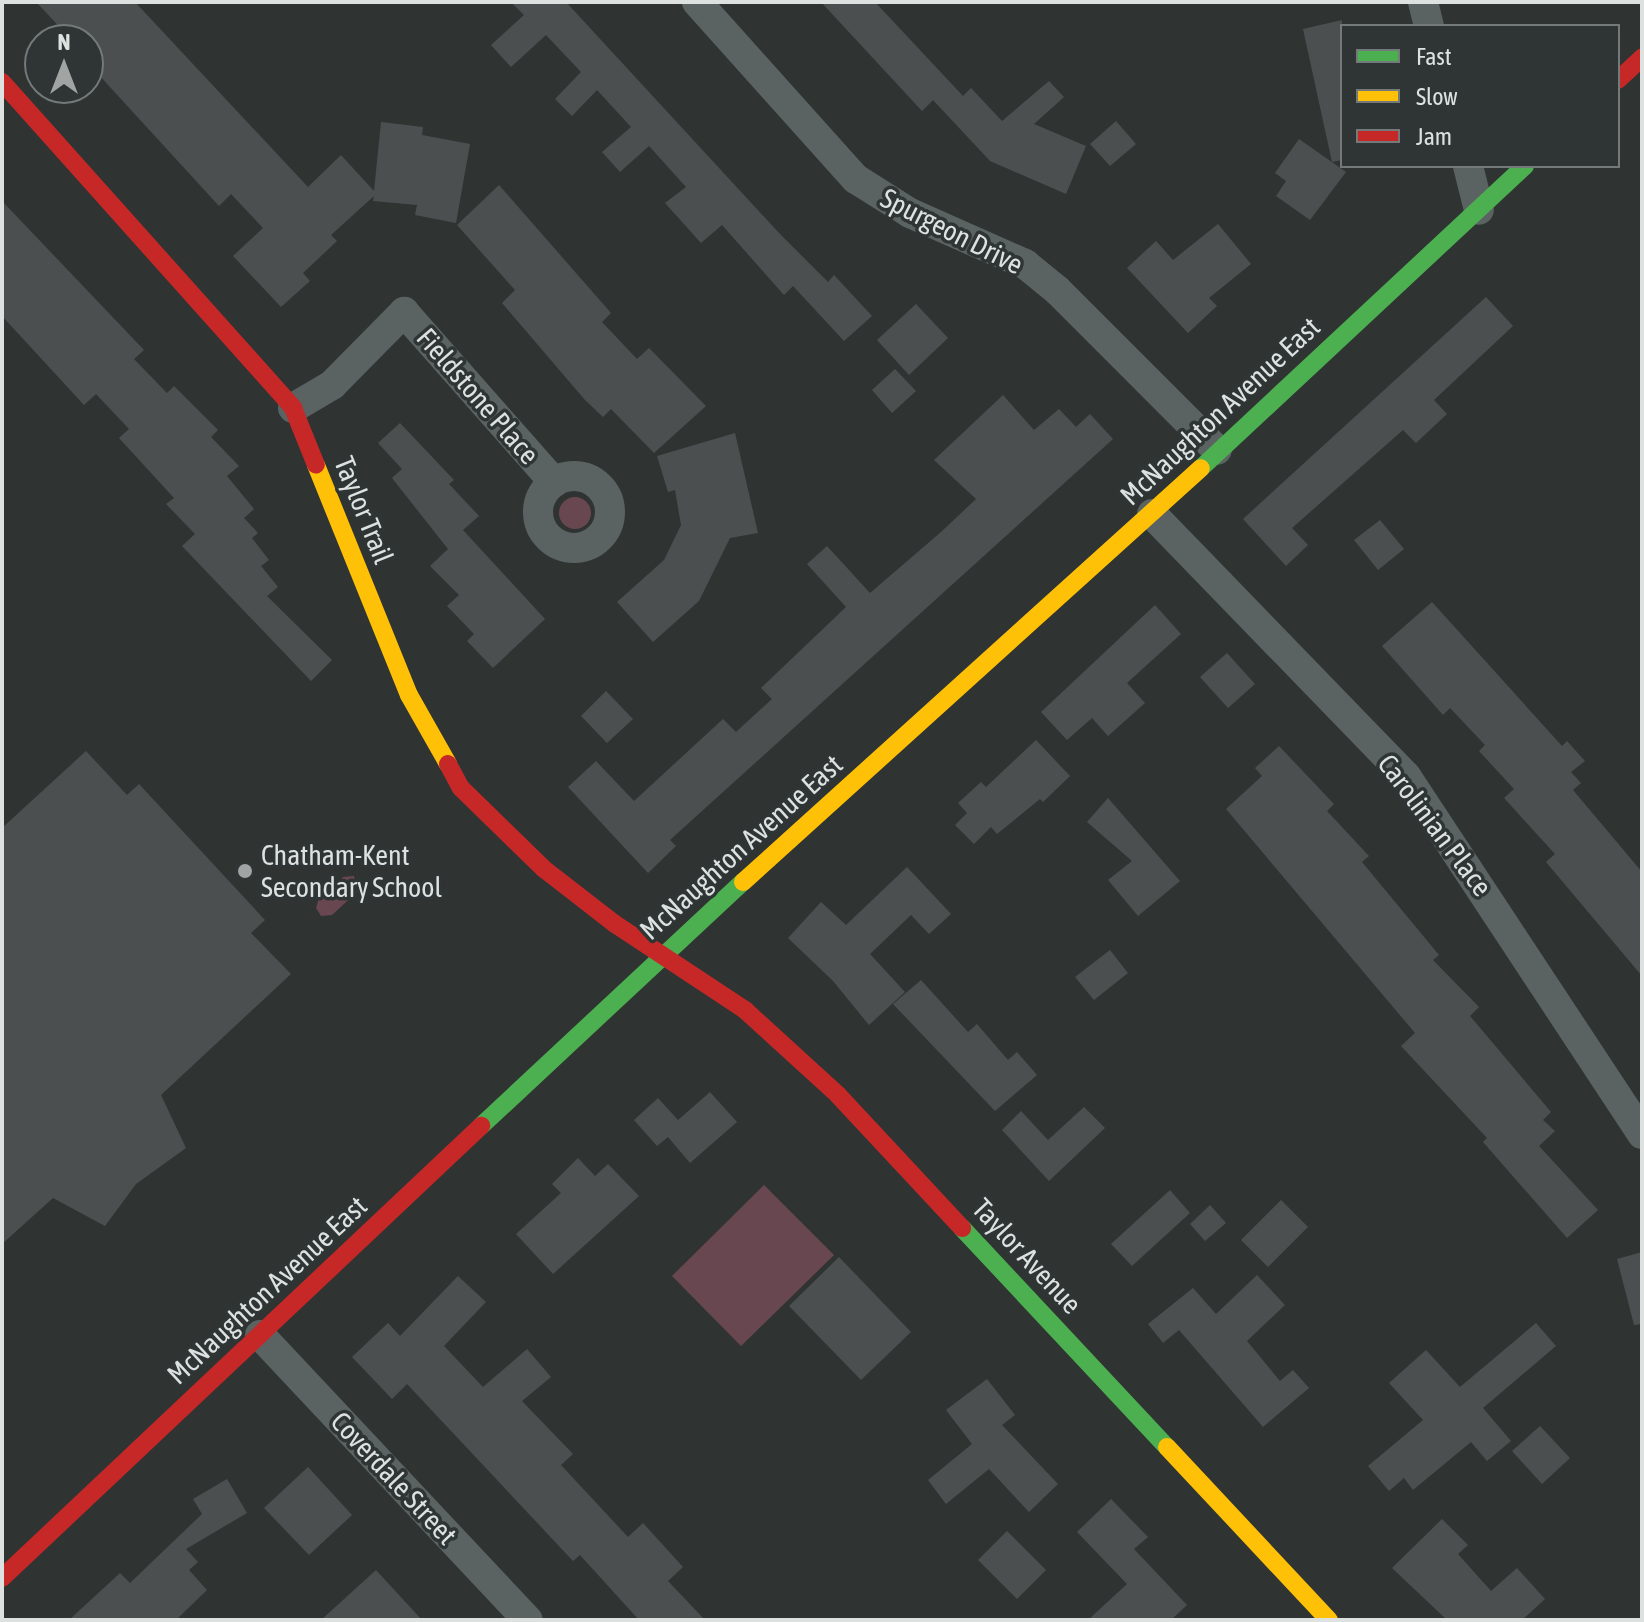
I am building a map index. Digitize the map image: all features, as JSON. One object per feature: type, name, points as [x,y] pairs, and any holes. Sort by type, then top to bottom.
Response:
[{"type":"main road","points":[[1620,78],[1642,58]]},
{"type":"main road","name":"Taylor Trail","points":[[2,82],[293,408],[409,695],[461,788],[544,869],[615,924],[663,954]]},
{"type":"main road","name":"McNaughton Avenue East","points":[[2,1578],[663,954],[1152,514],[1217,450],[1523,168]]},
{"type":"main road","name":"Taylor Avenue","points":[[663,954],[745,1010],[838,1095],[1329,1620]]},
{"type":"street","name":"Spurgeon Drive","points":[[697,2],[856,179],[910,213],[1025,264],[1057,290],[1217,450]]},
{"type":"street","points":[[1423,2],[1428,24]]},
{"type":"street","points":[[1468,168],[1479,210]]},
{"type":"street","name":"Fieldstone Place","points":[[293,408],[332,385],[404,312],[554,482]]},
{"type":"street","name":"Carolinian Place","points":[[1152,514],[1406,776],[1642,1134]]},
{"type":"street","name":"Coverdale Street","points":[[260,1335],[528,1620]]},
{"type":"shaded area","points":[[575,497],[586,502],[591,513],[586,524],[575,529],[564,524],[559,513],[564,502]]},
{"type":"shaded area","points":[[354,876],[357,892],[332,915],[321,916],[316,908],[319,898],[343,877]]},
{"type":"shaded area","points":[[764,1185],[834,1255],[741,1346],[672,1276]]},
{"type":"building","points":[[36,2],[135,2],[308,187],[341,155],[374,191],[381,122],[423,127],[422,135],[470,144],[456,223],[415,215],[417,205],[373,201],[374,196],[331,235],[337,241],[303,273],[310,281],[281,307],[233,256],[263,228],[231,194],[219,206],[104,80],[104,24],[57,24]]},
{"type":"building","points":[[511,2],[566,2],[780,234],[828,282],[834,275],[872,316],[844,341],[793,286],[784,295],[722,225],[701,243],[665,203],[686,187],[649,146],[620,172],[602,152],[631,127],[597,90],[572,116],[555,99],[581,72],[546,35],[511,67],[491,45],[524,15]]},
{"type":"building","points":[[821,2],[875,2],[963,96],[971,88],[1002,121],[1049,81],[1064,97],[1034,124],[1086,146],[1066,194],[990,161],[933,100],[922,111]]},
{"type":"building","points":[[1342,20],[1340,160],[1332,162],[1303,29]]},
{"type":"building","points":[[1116,121],[1136,144],[1110,166],[1090,144]]},
{"type":"building","points":[[1299,139],[1346,172],[1310,220],[1276,196],[1286,181],[1275,173]]},
{"type":"building","points":[[499,185],[611,313],[602,322],[637,359],[649,348],[706,406],[654,453],[611,409],[603,417],[585,400],[502,303],[515,290],[457,225]]},
{"type":"building","points":[[2,201],[144,350],[134,359],[167,393],[174,386],[218,430],[211,437],[239,466],[227,476],[254,509],[244,518],[258,533],[252,538],[269,560],[261,566],[278,587],[267,596],[332,660],[311,681],[182,546],[195,534],[166,504],[174,498],[119,438],[129,429],[96,394],[84,405],[2,316]]},
{"type":"building","points":[[1218,224],[1251,264],[1209,298],[1217,306],[1188,333],[1127,268],[1156,241],[1173,260]]},
{"type":"building","points":[[1486,297],[1513,326],[1434,400],[1447,414],[1416,443],[1403,430],[1292,528],[1308,545],[1286,566],[1243,519]]},
{"type":"building","points":[[916,304],[948,338],[909,375],[877,340]]},
{"type":"building","points":[[895,369],[916,391],[892,413],[872,390]]},
{"type":"building","points":[[1003,395],[1034,430],[1059,409],[1076,427],[1090,414],[1113,439],[670,840],[676,846],[648,873],[568,787],[596,761],[634,801],[723,719],[736,732],[772,699],[761,688],[846,607],[807,564],[827,546],[870,593],[941,532],[976,499],[934,460]]},
{"type":"building","points":[[400,423],[454,480],[449,484],[479,516],[463,530],[545,619],[493,668],[467,641],[474,634],[447,606],[459,595],[430,566],[448,549],[392,478],[402,469],[378,443]]},
{"type":"building","points":[[735,433],[758,533],[730,538],[699,601],[653,642],[617,602],[664,560],[681,525],[675,490],[668,492],[657,456]]},
{"type":"building","points":[[1380,520],[1404,549],[1378,570],[1354,540]]},
{"type":"building","points":[[1432,602],[1562,746],[1567,741],[1585,761],[1571,772],[1581,783],[1573,790],[1642,872],[1642,976],[1546,862],[1555,854],[1504,798],[1514,789],[1479,751],[1485,745],[1450,708],[1443,715],[1382,646]]},
{"type":"building","points":[[1155,605],[1181,634],[1127,683],[1145,703],[1108,736],[1092,718],[1067,740],[1041,712]]},
{"type":"building","points":[[1227,653],[1255,684],[1228,708],[1200,677]]},
{"type":"building","points":[[606,691],[633,719],[607,743],[581,716]]},
{"type":"building","points":[[1036,740],[1070,776],[1043,802],[1040,799],[997,834],[991,827],[974,844],[955,825],[967,813],[958,803],[981,782],[986,787]]},
{"type":"building","points":[[1279,746],[1334,804],[1327,811],[1369,856],[1362,862],[1439,955],[1433,960],[1479,1007],[1470,1016],[1551,1112],[1543,1120],[1555,1131],[1539,1146],[1598,1210],[1567,1238],[1483,1142],[1487,1138],[1401,1046],[1415,1033],[1226,809],[1262,776],[1255,768]]},
{"type":"building","points":[[86,751],[127,795],[139,784],[265,920],[251,933],[291,974],[161,1095],[186,1148],[136,1184],[105,1226],[53,1198],[2,1244],[2,828]]},
{"type":"building","points":[[1108,798],[1180,881],[1138,916],[1108,880],[1132,861],[1087,822]]},
{"type":"building","points":[[907,867],[951,914],[929,934],[911,915],[870,954],[905,992],[869,1025],[833,981],[788,938],[821,902],[846,925]]},
{"type":"building","points":[[1110,950],[1128,973],[1094,1000],[1075,977]]},
{"type":"building","points":[[921,980],[968,1032],[977,1024],[1008,1060],[1017,1052],[1037,1075],[995,1111],[893,1004]]},
{"type":"building","points":[[710,1092],[737,1122],[690,1163],[668,1137],[657,1146],[634,1120],[658,1098],[678,1120]]},
{"type":"building","points":[[1084,1107],[1105,1128],[1049,1181],[1002,1130],[1021,1111],[1048,1140]]},
{"type":"building","points":[[578,1158],[595,1176],[608,1164],[639,1196],[553,1274],[516,1234],[561,1193],[552,1184]]},
{"type":"building","points":[[1170,1190],[1190,1213],[1132,1266],[1111,1244]]},
{"type":"building","points":[[1281,1200],[1308,1227],[1268,1267],[1241,1240]]},
{"type":"building","points":[[1210,1205],[1226,1223],[1205,1241],[1190,1224]]},
{"type":"building","points":[[1642,1252],[1642,1324],[1634,1325],[1617,1259]]},
{"type":"building","points":[[839,1257],[911,1332],[861,1380],[789,1306]]},
{"type":"building","points":[[1257,1275],[1285,1305],[1247,1341],[1280,1381],[1293,1370],[1309,1388],[1263,1427],[1179,1330],[1163,1343],[1148,1324],[1193,1288],[1216,1314]]},
{"type":"building","points":[[458,1276],[486,1302],[444,1346],[483,1387],[527,1349],[551,1377],[522,1401],[573,1454],[561,1465],[628,1537],[643,1523],[683,1567],[668,1581],[705,1620],[639,1620],[580,1555],[573,1561],[407,1384],[392,1399],[352,1357],[388,1323],[400,1336]]},
{"type":"building","points":[[1536,1323],[1556,1346],[1483,1408],[1511,1441],[1487,1461],[1471,1442],[1413,1490],[1404,1478],[1389,1491],[1368,1466],[1423,1420],[1389,1383],[1426,1350],[1460,1387]]},
{"type":"building","points":[[987,1379],[1015,1415],[1002,1425],[1058,1484],[1029,1512],[989,1469],[946,1504],[928,1480],[972,1444],[946,1410]]},
{"type":"building","points":[[1540,1426],[1570,1458],[1542,1484],[1512,1451]]},
{"type":"building","points":[[308,1467],[352,1515],[309,1555],[264,1508]]},
{"type":"building","points":[[227,1479],[247,1513],[186,1549],[198,1562],[189,1570],[207,1590],[176,1620],[69,1620],[120,1573],[130,1583],[202,1514],[193,1499]]},
{"type":"building","points":[[1111,1499],[1148,1537],[1134,1549],[1187,1605],[1171,1620],[1088,1620],[1127,1584],[1077,1532]]},
{"type":"building","points":[[1442,1519],[1468,1545],[1458,1554],[1491,1591],[1517,1568],[1545,1599],[1522,1620],[1447,1620],[1392,1568]]},
{"type":"building","points":[[1007,1531],[1046,1570],[1017,1599],[978,1560]]},
{"type":"building","points":[[376,1570],[422,1620],[321,1620]]},
{"type":"traffic: fast","points":[[1201,468],[1523,168]]},
{"type":"traffic: fast","points":[[481,1126],[743,882]]},
{"type":"traffic: fast","points":[[962,1228],[1167,1447]]},
{"type":"traffic: slow","points":[[316,465],[409,695],[448,764]]},
{"type":"traffic: slow","points":[[743,882],[1201,468]]},
{"type":"traffic: slow","points":[[1167,1447],[1329,1620]]},
{"type":"traffic: jam","points":[[1620,78],[1642,58]]},
{"type":"traffic: jam","points":[[2,82],[293,408],[316,465]]},
{"type":"traffic: jam","points":[[448,764],[461,788],[544,869],[615,924],[745,1010],[838,1095],[962,1228]]},
{"type":"traffic: jam","points":[[2,1578],[481,1126]]},
{"type":"place","name":"Chatham-Kent Secondary School","points":[[245,871]]}]
